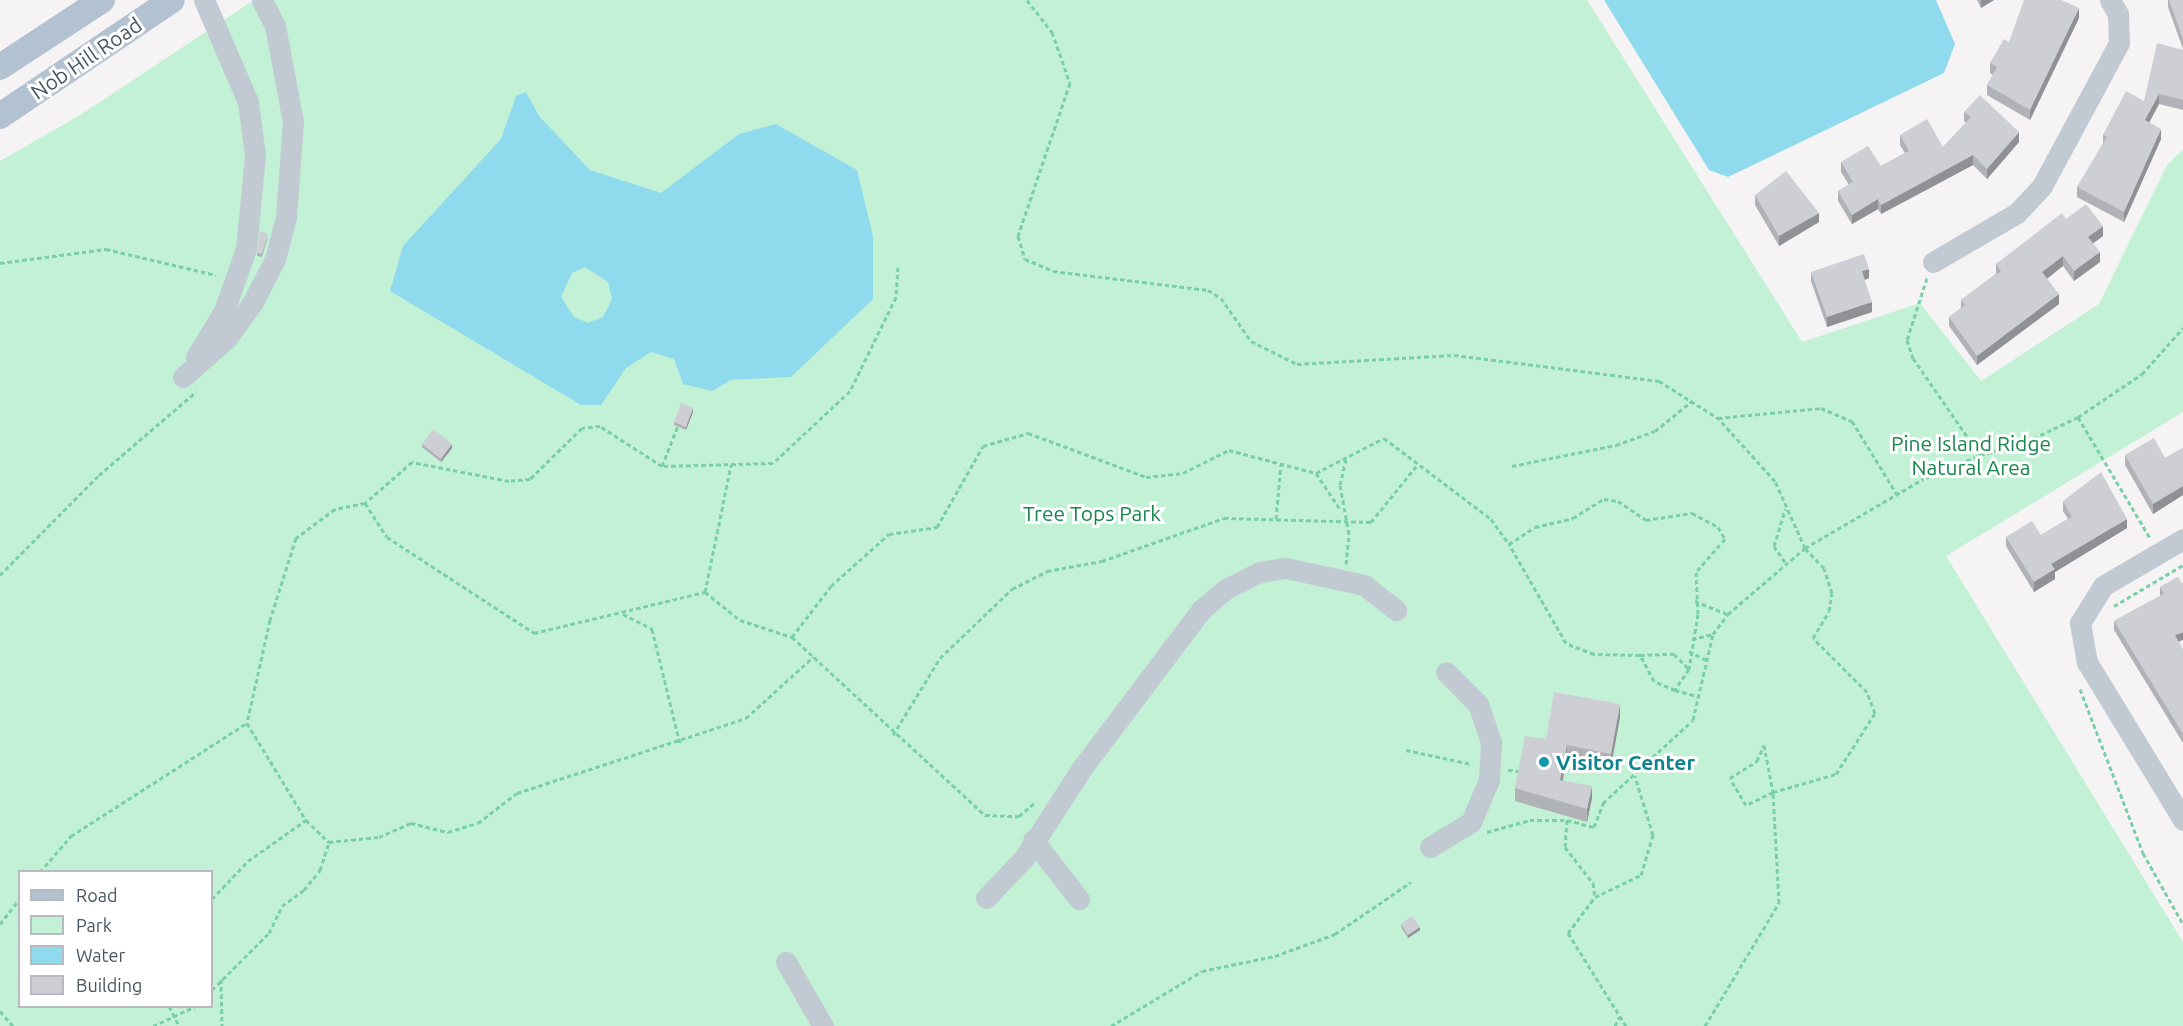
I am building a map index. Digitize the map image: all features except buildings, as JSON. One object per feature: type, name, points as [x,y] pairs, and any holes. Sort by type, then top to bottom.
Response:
[{"type":"main road","name":"Nob Hill Road","points":[[0,67],[102,0]]},
{"type":"main road","name":"Nob Hill Road","points":[[0,116],[172,0]]},
{"type":"street","points":[[204,0],[248,102],[255,156],[253,209],[224,311],[183,377],[227,338],[253,302],[275,259],[286,217],[294,122],[275,26],[262,0]]},
{"type":"street","points":[[1933,262],[2017,213],[2042,186],[2119,43],[2118,14],[2110,0]]},
{"type":"street","points":[[2183,539],[2103,586],[2080,623],[2087,662],[2183,820]]},
{"type":"street","points":[[986,898],[1009,878],[1034,840],[1202,609],[1260,572],[1286,568],[1364,585],[1396,610]]},
{"type":"street","points":[[1430,847],[1471,822],[1490,766],[1491,742],[1478,704],[1446,672]]},
{"type":"street","points":[[1034,840],[1079,899]]},
{"type":"street","points":[[786,962],[823,1026]]},
{"type":"path","points":[[1027,0],[1052,32],[1070,83],[1018,236],[1025,259],[1053,271],[1208,290],[1221,298],[1251,341],[1297,364],[1454,355],[1659,381],[1718,418],[1775,481],[1785,509],[1805,548],[1824,568],[1832,593],[1829,611],[1813,638],[1867,692],[1875,713],[1836,774],[1773,792],[1746,805],[1730,786],[1730,778],[1757,761],[1764,745],[1768,748],[1773,792],[1779,903],[1705,1026]]},
{"type":"path","points":[[0,263],[106,249],[226,278]]},
{"type":"path","points":[[1933,262],[1908,340],[1912,358],[1948,416],[1980,455]]},
{"type":"path","points":[[814,656],[746,718],[680,744],[517,793],[478,823],[448,832],[411,823],[379,837],[329,842],[306,820],[247,723],[270,620],[296,538],[335,509],[365,503],[412,462],[484,473],[509,481],[530,479],[582,428],[600,426],[662,466],[773,463],[850,391],[896,297],[898,267]]},
{"type":"path","points":[[1478,835],[1530,820],[1567,820],[1594,827],[1603,803],[1635,776],[1693,720],[1713,634],[1728,614],[1785,562],[1907,488],[1980,455],[2020,446],[2078,417],[2142,374],[2183,328]]},
{"type":"path","points":[[1512,466],[1616,445],[1655,431],[1692,401]]},
{"type":"path","points":[[1718,418],[1821,408],[1852,421],[1898,495]]},
{"type":"path","points":[[662,466],[682,417]]},
{"type":"path","points":[[2078,417],[2150,539]]},
{"type":"path","points":[[792,637],[831,586],[889,534],[937,527],[983,446],[1028,433],[1146,477],[1183,473],[1228,450],[1316,474],[1341,511],[1349,534],[1343,580]]},
{"type":"path","points":[[1316,474],[1384,438],[1491,519],[1509,544],[1566,643],[1594,654],[1674,654],[1689,669]]},
{"type":"path","points":[[1341,511],[1346,460]]},
{"type":"path","points":[[1276,519],[1281,464]]},
{"type":"path","points":[[893,735],[940,658],[1012,589],[1047,571],[1102,561],[1224,518],[1371,522],[1418,464]]},
{"type":"path","points":[[705,592],[731,465]]},
{"type":"path","points":[[1509,544],[1535,527],[1582,514],[1604,500],[1618,501],[1646,520],[1692,513],[1718,527],[1725,539],[1696,572],[1689,669],[1675,690]]},
{"type":"path","points":[[365,503],[387,537],[534,633],[705,592]]},
{"type":"path","points":[[1785,509],[1774,546],[1785,562]]},
{"type":"path","points":[[2106,616],[2183,565]]},
{"type":"path","points":[[705,592],[740,620],[792,637],[893,735],[985,815],[1018,816],[1036,801]]},
{"type":"path","points":[[1695,601],[1728,614]]},
{"type":"path","points":[[621,613],[652,629],[680,744]]},
{"type":"path","points":[[1692,639],[1713,634]]},
{"type":"path","points":[[1689,651],[1707,660]]},
{"type":"path","points":[[1640,655],[1654,681],[1698,696]]},
{"type":"path","points":[[42,870],[70,836],[247,723]]},
{"type":"path","points":[[1406,750],[1521,771]]},
{"type":"path","points":[[1626,1026],[1568,933],[1595,897],[1641,875],[1653,835],[1635,776]]},
{"type":"path","points":[[213,898],[248,861],[306,820]]},
{"type":"path","points":[[1567,820],[1565,847],[1593,883],[1595,897]]},
{"type":"path","points":[[213,989],[269,933],[282,906],[304,890],[320,870],[329,842]]},
{"type":"path","points":[[1111,1026],[1202,971],[1275,956],[1335,934],[1411,882]]},
{"type":"path","points":[[0,924],[18,901]]},
{"type":"path","points":[[221,980],[222,1026]]},
{"type":"path","points":[[169,1008],[170,1017],[179,1026]]},
{"type":"path","points":[[153,1026],[191,1008]]},
{"type":"path","points":[[0,1011],[13,1026]]},
{"type":"path","points":[[1615,1026],[1620,1016]]},
{"type":"green space","name":"Tree Tops Park","points":[[254,0],[1587,0],[1802,342],[1920,303],[1981,381],[2099,304],[2167,165],[2183,150],[2183,412],[1946,556],[2183,942],[2183,1026],[0,1026],[0,161],[77,117]]},
{"type":"water","points":[[1604,0],[1936,0],[1955,44],[1944,73],[1728,177],[1709,170]]},
{"type":"water","points":[[526,92],[539,116],[590,170],[661,193],[739,134],[776,124],[857,170],[873,236],[873,299],[791,377],[731,380],[712,391],[683,384],[674,359],[651,352],[626,368],[601,405],[581,405],[390,291],[403,246],[501,139],[516,96]],"holes":[[[585,267],[608,282],[612,299],[603,317],[588,323],[574,317],[561,297],[572,273]]]},
{"type":"place","name":"Visitor Center","points":[[1544,762]]},
{"type":"park label","name":"Pine Island Ridge Natural Area","points":[[1971,455]]}]
